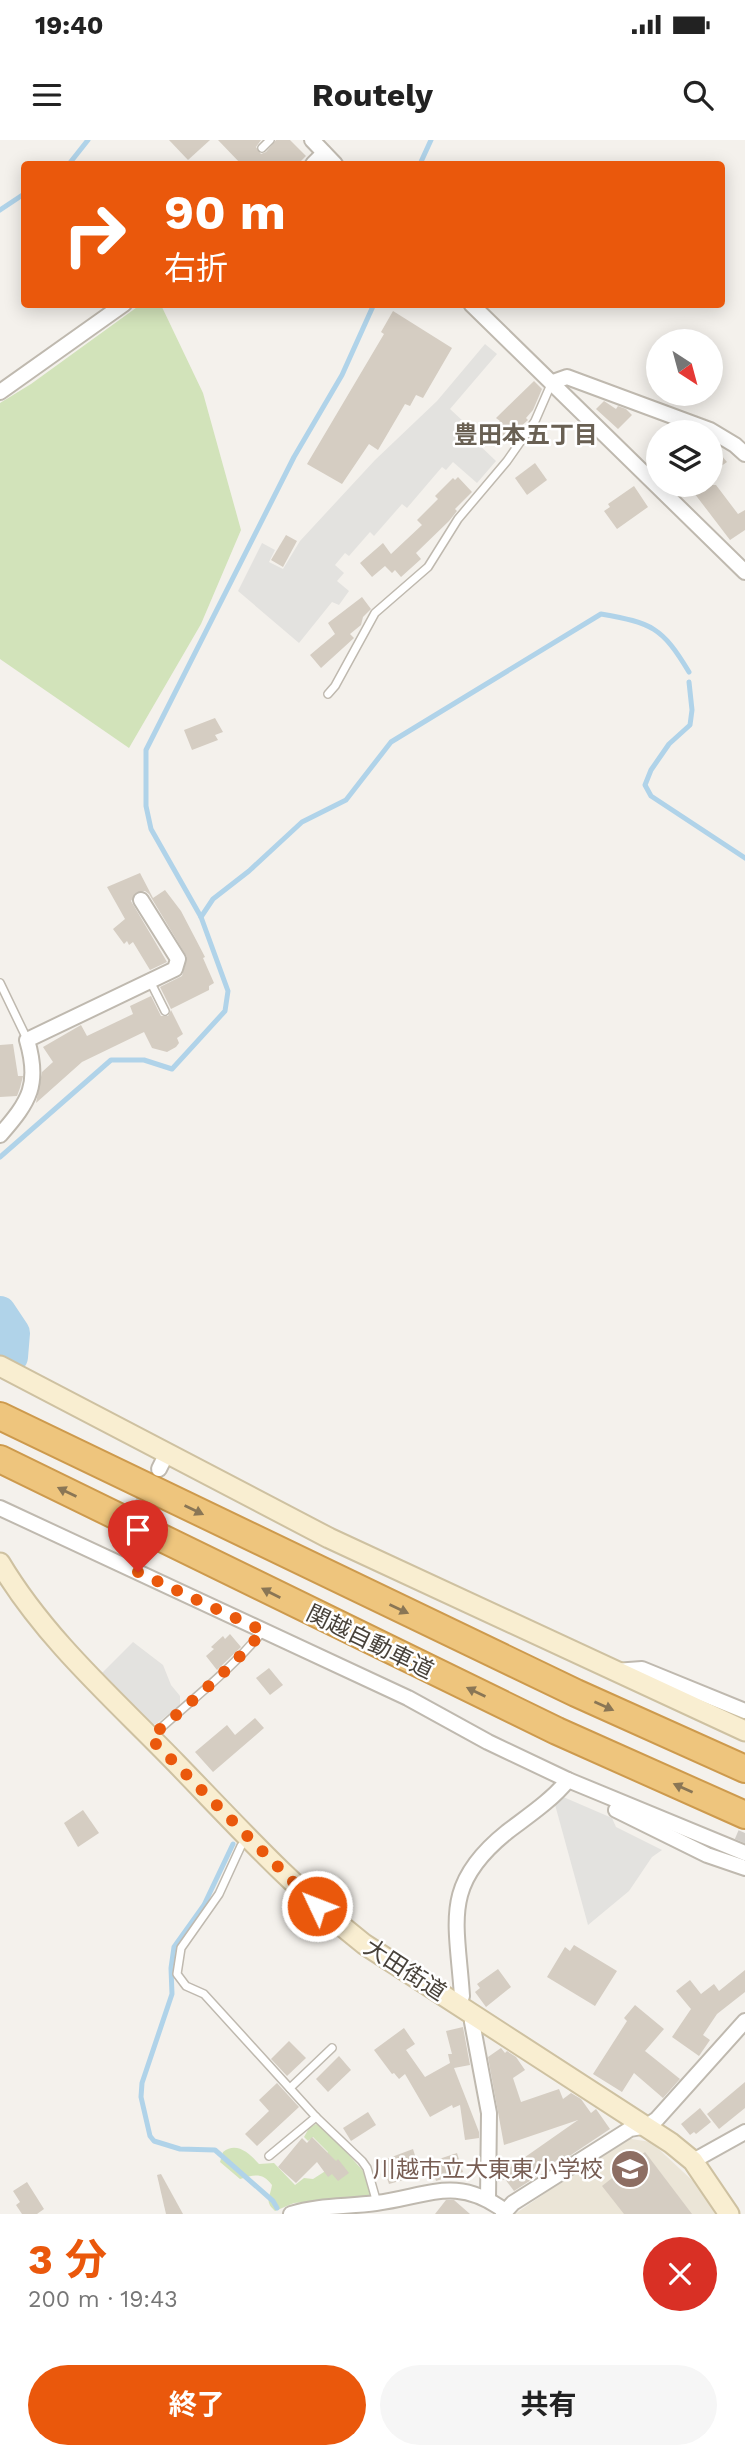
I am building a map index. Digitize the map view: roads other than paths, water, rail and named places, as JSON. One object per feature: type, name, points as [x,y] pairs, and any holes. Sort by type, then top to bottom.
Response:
[{"type":"highway","name":"関越自動車道","points":[[0,1416],[576,1693],[745,1769]]},
{"type":"highway","name":"関越自動車道","points":[[0,1459],[532,1719],[745,1815]]},
{"type":"street","points":[[312,140],[332,161]]},
{"type":"street","points":[[316,161],[324,153]]},
{"type":"street","points":[[0,393],[118,308]]},
{"type":"street","points":[[475,308],[745,572]]},
{"type":"street","points":[[553,382],[567,377],[710,430],[735,444],[745,454]]},
{"type":"street","points":[[0,1135],[24,1105],[34,1076],[34,1061],[27,1040],[175,969],[177,959],[141,900]]},
{"type":"street","points":[[0,1366],[163,1461],[745,1731]]},
{"type":"street","points":[[0,1508],[115,1554],[263,1631],[408,1698],[488,1742],[572,1782],[745,1853]]},
{"type":"street","name":"大田街道","points":[[0,1563],[36,1618],[248,1838],[331,1918],[364,1944],[647,2126],[693,2161],[729,2214]]},
{"type":"street","points":[[615,1671],[642,1669],[745,1711]]},
{"type":"street","points":[[572,1782],[614,1809],[707,1855],[745,1868]]},
{"type":"street","points":[[458,2004],[462,1996],[457,1906],[463,1884],[477,1858],[484,1851],[572,1782]]},
{"type":"street","points":[[476,2016],[472,2022],[489,2113],[488,2199]]},
{"type":"street","points":[[291,2214],[324,2206],[377,2203],[435,2190],[461,2191],[488,2199],[504,2212],[513,2203],[630,2129],[647,2126],[657,2119],[745,2021]]},
{"type":"street","points":[[693,2161],[745,2132]]},
{"type":"lane","points":[[262,148],[270,140]]},
{"type":"lane","points":[[328,694],[375,613],[428,567],[458,519],[507,461],[535,421],[553,382]]},
{"type":"lane","points":[[150,981],[164,1011]]},
{"type":"lane","points":[[0,984],[27,1040]]},
{"type":"lane","points":[[150,1738],[201,1695],[239,1659],[263,1631]]},
{"type":"lane","points":[[248,1838],[241,1846],[219,1894],[181,1948],[177,1974],[181,1982],[204,1994],[316,2118],[367,2168],[377,2203]]},
{"type":"lane","points":[[290,2088],[332,2048]]},
{"type":"lane","points":[[269,2156],[316,2118]]},
{"type":"waterway","points":[[71,161],[88,140]]},
{"type":"waterway","points":[[421,161],[431,140]]},
{"type":"waterway","points":[[0,210],[21,196]]},
{"type":"waterway","points":[[0,1157],[111,1060],[144,1060],[172,1069],[225,1011],[228,991],[201,917],[151,829],[146,806],[146,750],[294,457],[342,375],[372,308]]},
{"type":"waterway","points":[[201,917],[213,899],[249,871],[302,822],[346,800],[391,742],[601,614],[644,624],[654,630],[671,645],[689,672]]},
{"type":"waterway","points":[[689,682],[692,710],[690,725],[669,744],[651,770],[645,785],[651,796],[745,858]]},
{"type":"waterway","points":[[0,1312],[14,1333],[12,1357]]},
{"type":"waterway","points":[[233,1844],[204,1905],[174,1947],[171,1968],[172,1994],[142,2083],[141,2097],[150,2136],[154,2141],[180,2149],[215,2150],[273,2201],[277,2208]]},
{"type":"tunnel","points":[[118,1549],[151,1485]]},
{"type":"tunnel","points":[[733,1861],[745,1833]]},
{"type":"place","name":"川越市立大東東小学校","points":[[630,2169]]},
{"type":"district","name":"豊田本五丁目","points":[[526,435]]}]
